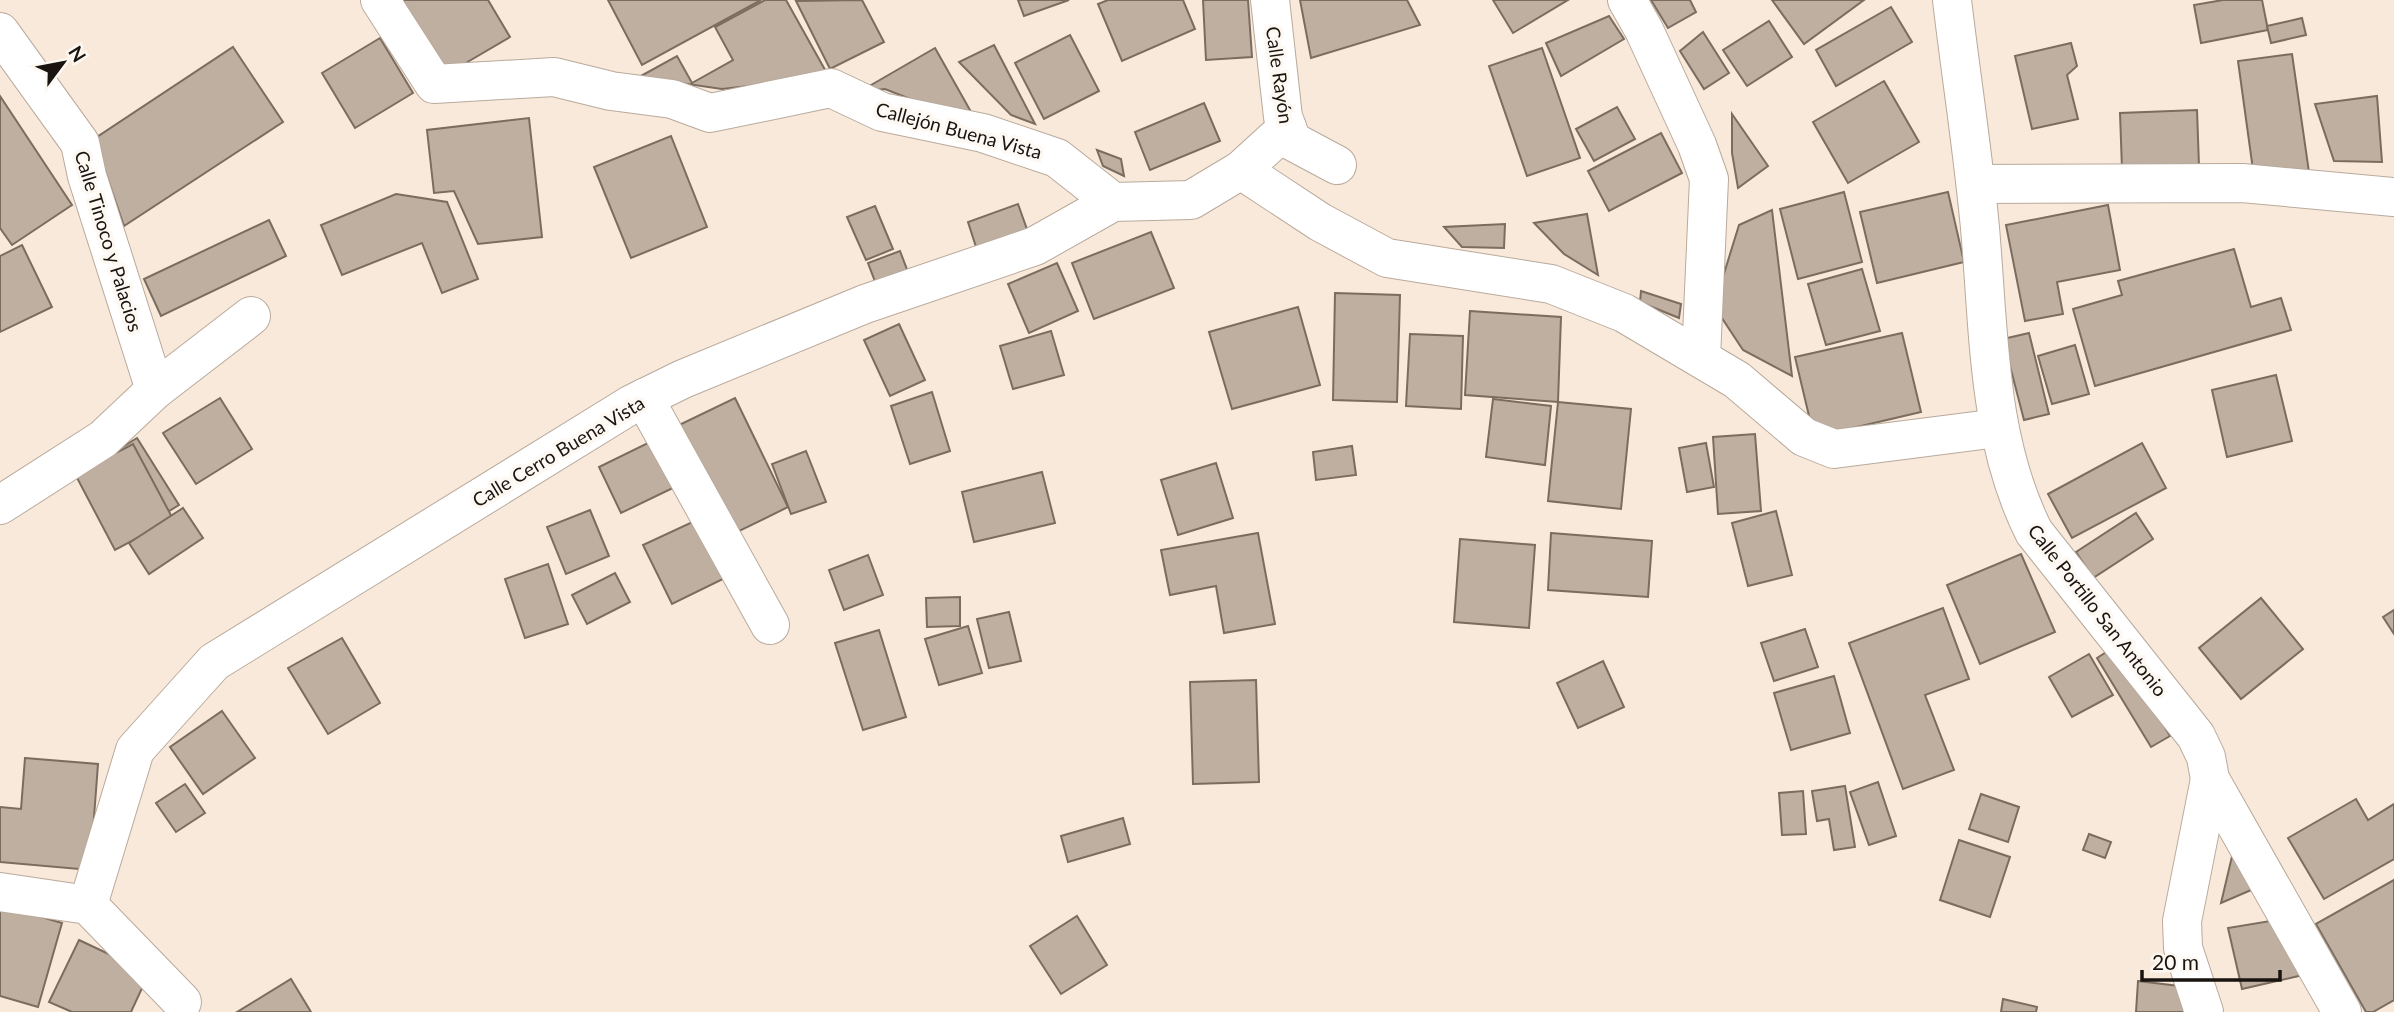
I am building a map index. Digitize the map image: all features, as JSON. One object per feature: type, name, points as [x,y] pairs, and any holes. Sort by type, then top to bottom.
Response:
[{"type":"street","name":"Calle Rayón","points":[[1270,0],[1283,117],[1292,141],[1337,165]]},
{"type":"street","points":[[1627,0],[1687,122],[1709,179],[1701,358]]},
{"type":"street","name":"Calle Portillo San Antonio","points":[[1952,0],[1976,184],[1998,428],[2018,496],[2034,531],[2196,736],[2206,757],[2210,779],[2342,1012]]},
{"type":"street","name":"Callejón Buena Vista","points":[[381,2],[434,84],[554,77],[611,91],[672,99],[710,113],[831,88],[882,113],[983,133],[1057,158],[1113,202]]},
{"type":"street","name":"Calle Tinoco y Palacios","points":[[0,32],[80,143],[87,176],[155,390]]},
{"type":"street","name":"Calle Cerro Buena Vista","points":[[88,905],[135,750],[214,662],[322,598],[609,416],[644,398],[683,379],[865,304],[1035,246],[1113,202],[1191,200],[1241,170],[1287,128]]},
{"type":"street","points":[[1241,170],[1320,222],[1387,258],[1551,284],[1624,313],[1737,380],[1804,437],[1834,449],[1998,428]]},
{"type":"street","points":[[1976,184],[2242,183],[2394,197]]},
{"type":"street","points":[[0,505],[103,439],[129,418],[155,390],[251,316]]},
{"type":"street","points":[[644,398],[770,625]]},
{"type":"street","points":[[2204,1012],[2183,948],[2182,921],[2210,779]]},
{"type":"street","points":[[0,892],[88,905],[182,1002]]},
{"type":"building","points":[[402,0],[488,0],[510,37],[447,74]]},
{"type":"building","points":[[608,0],[761,0],[642,65]]},
{"type":"building","points":[[765,0],[786,0],[829,77],[722,89],[639,77],[677,56],[692,83],[733,60],[715,27]]},
{"type":"building","points":[[862,0],[884,42],[830,69],[796,1]]},
{"type":"building","points":[[1018,0],[1069,0],[1024,16]]},
{"type":"building","points":[[1108,0],[1183,0],[1195,29],[1122,61],[1098,4]]},
{"type":"building","points":[[1203,0],[1248,0],[1252,57],[1206,60]]},
{"type":"building","points":[[1300,0],[1407,0],[1420,25],[1311,58]]},
{"type":"building","points":[[1493,0],[1568,0],[1513,33]]},
{"type":"building","points":[[1651,0],[1690,0],[1696,12],[1668,28]]},
{"type":"building","points":[[1772,0],[1864,0],[1804,44]]},
{"type":"building","points":[[2223,0],[2262,0],[2268,30],[2201,43],[2194,5]]},
{"type":"building","points":[[1891,7],[1912,42],[1836,86],[1816,50]]},
{"type":"building","points":[[1609,16],[1624,39],[1561,76],[1546,43]]},
{"type":"building","points":[[2302,18],[2306,35],[2271,43],[2267,26]]},
{"type":"building","points":[[1769,21],[1792,57],[1747,86],[1723,50]]},
{"type":"building","points":[[1703,32],[1729,73],[1704,89],[1680,51]]},
{"type":"building","points":[[1070,35],[1099,91],[1044,119],[1015,63]]},
{"type":"building","points":[[380,38],[413,93],[355,128],[322,73]]},
{"type":"building","points":[[2071,43],[2077,66],[2067,75],[2078,119],[2032,129],[2015,56]]},
{"type":"building","points":[[994,45],[1035,124],[1011,115],[959,62]]},
{"type":"building","points":[[233,47],[283,122],[124,226],[94,139]]},
{"type":"building","points":[[935,48],[979,126],[885,89],[859,92]]},
{"type":"building","points":[[1542,48],[1580,158],[1527,176],[1489,66]]},
{"type":"building","points":[[2292,54],[2310,179],[2253,170],[2238,61]]},
{"type":"building","points":[[1884,81],[1919,142],[1848,183],[1813,122]]},
{"type":"building","points":[[0,96],[72,205],[12,245],[0,228]]},
{"type":"building","points":[[2377,96],[2382,162],[2334,161],[2315,104]]},
{"type":"building","points":[[1204,103],[1220,141],[1150,170],[1135,132]]},
{"type":"building","points":[[1617,107],[1635,139],[1594,161],[1576,129]]},
{"type":"building","points":[[2197,110],[2199,166],[2122,169],[2120,113]]},
{"type":"building","points":[[1732,114],[1768,166],[1738,188],[1732,153]]},
{"type":"building","points":[[529,118],[542,237],[478,244],[454,191],[434,193],[427,130]]},
{"type":"building","points":[[1661,133],[1682,173],[1609,211],[1588,171]]},
{"type":"building","points":[[671,136],[707,227],[631,258],[594,167]]},
{"type":"building","points":[[1097,150],[1121,159],[1124,176],[1103,166]]},
{"type":"building","points":[[1844,192],[1862,262],[1798,279],[1780,209]]},
{"type":"building","points":[[1948,192],[1964,262],[1877,283],[1860,212]]},
{"type":"building","points":[[396,194],[447,202],[478,279],[442,293],[422,243],[342,275],[321,225]]},
{"type":"building","points":[[1018,204],[1029,235],[978,253],[968,222]]},
{"type":"building","points":[[2108,205],[2120,270],[2057,282],[2063,314],[2025,321],[2006,225]]},
{"type":"building","points":[[875,206],[893,249],[866,260],[847,217]]},
{"type":"building","points":[[1772,210],[1792,376],[1743,350],[1714,306],[1739,225]]},
{"type":"building","points":[[1587,214],[1598,275],[1564,254],[1534,223]]},
{"type":"building","points":[[269,220],[286,256],[161,316],[144,279]]},
{"type":"building","points":[[1505,224],[1504,248],[1462,247],[1444,227]]},
{"type":"building","points":[[1151,232],[1174,288],[1094,319],[1072,263]]},
{"type":"building","points":[[22,245],[52,307],[0,332],[0,256]]},
{"type":"building","points":[[2234,249],[2251,307],[2281,298],[2291,330],[2095,386],[2073,309],[2122,295],[2118,281]]},
{"type":"building","points":[[900,251],[911,280],[879,292],[868,263]]},
{"type":"building","points":[[1057,263],[1078,311],[1029,333],[1008,284]]},
{"type":"building","points":[[1862,269],[1880,331],[1826,345],[1808,284]]},
{"type":"building","points":[[1641,291],[1681,304],[1679,318],[1640,302]]},
{"type":"building","points":[[1335,293],[1400,295],[1397,402],[1333,400]]},
{"type":"building","points":[[1298,307],[1320,385],[1232,409],[1209,332]]},
{"type":"building","points":[[1470,311],[1561,317],[1558,402],[1465,395]]},
{"type":"building","points":[[899,324],[925,380],[890,396],[864,340]]},
{"type":"building","points":[[1051,331],[1064,375],[1013,389],[1000,346]]},
{"type":"building","points":[[1902,333],[1921,412],[1814,437],[1795,357]]},
{"type":"building","points":[[2029,333],[2049,414],[2024,420],[2003,339]]},
{"type":"building","points":[[1410,334],[1463,336],[1461,409],[1406,406]]},
{"type":"building","points":[[2075,345],[2089,394],[2052,404],[2038,356]]},
{"type":"building","points":[[2276,375],[2292,441],[2227,457],[2212,390]]},
{"type":"building","points":[[932,392],[950,451],[910,464],[891,406]]},
{"type":"building","points":[[220,398],[252,449],[196,484],[163,433]]},
{"type":"building","points":[[735,398],[788,507],[729,536],[675,427]]},
{"type":"building","points":[[1493,399],[1551,406],[1545,465],[1486,457]]},
{"type":"building","points":[[1558,402],[1631,409],[1621,509],[1548,501]]},
{"type":"building","points":[[1755,434],[1761,511],[1718,514],[1713,437]]},
{"type":"building","points":[[137,438],[179,505],[120,541],[78,474]]},
{"type":"building","points":[[654,440],[677,486],[621,513],[599,467]]},
{"type":"building","points":[[1706,443],[1714,487],[1687,492],[1679,448]]},
{"type":"building","points":[[2142,443],[2166,488],[2072,538],[2048,494]]},
{"type":"building","points":[[133,444],[173,519],[115,550],[75,474]]},
{"type":"building","points":[[1352,446],[1356,475],[1316,480],[1313,452]]},
{"type":"building","points":[[806,451],[826,502],[791,514],[772,464]]},
{"type":"building","points":[[1216,463],[1233,518],[1178,535],[1161,480]]},
{"type":"building","points":[[1042,472],[1055,523],[974,542],[962,492]]},
{"type":"building","points":[[183,508],[203,538],[149,574],[129,543]]},
{"type":"building","points":[[590,510],[609,556],[566,574],[547,527]]},
{"type":"building","points":[[1776,511],[1792,575],[1748,586],[1732,523]]},
{"type":"building","points":[[2136,513],[2153,539],[2093,578],[2076,552]]},
{"type":"building","points":[[701,518],[729,576],[672,604],[643,545]]},
{"type":"building","points":[[1258,533],[1275,624],[1224,633],[1216,586],[1170,595],[1161,550]]},
{"type":"building","points":[[1551,533],[1652,541],[1648,597],[1548,590]]},
{"type":"building","points":[[1460,539],[1535,545],[1529,628],[1454,622]]},
{"type":"building","points":[[2021,554],[2055,632],[1980,664],[1947,585]]},
{"type":"building","points":[[868,555],[883,595],[844,610],[829,570]]},
{"type":"building","points":[[548,564],[568,624],[525,638],[505,579]]},
{"type":"building","points":[[615,573],[630,602],[587,624],[572,595]]},
{"type":"building","points":[[960,597],[960,626],[927,627],[926,598]]},
{"type":"building","points":[[2261,598],[2303,649],[2241,699],[2199,648]]},
{"type":"building","points":[[1943,608],[1969,679],[1925,695],[1954,770],[1903,789],[1849,643]]},
{"type":"building","points":[[2394,610],[2394,634],[2383,617]]},
{"type":"building","points":[[1009,612],[1021,661],[989,668],[977,619]]},
{"type":"building","points":[[968,626],[982,673],[939,685],[925,639]]},
{"type":"building","points":[[1805,629],[1818,667],[1774,681],[1761,643]]},
{"type":"building","points":[[879,630],[906,717],[863,730],[835,643]]},
{"type":"building","points":[[342,638],[380,703],[328,734],[288,668]]},
{"type":"building","points":[[2116,646],[2170,736],[2151,747],[2097,658]]},
{"type":"building","points":[[2089,654],[2113,695],[2072,717],[2049,677]]},
{"type":"building","points":[[1603,661],[1624,707],[1578,728],[1557,683]]},
{"type":"building","points":[[1834,676],[1850,733],[1791,750],[1774,693]]},
{"type":"building","points":[[1256,680],[1259,782],[1193,784],[1190,682]]},
{"type":"building","points":[[222,711],[255,758],[203,794],[170,747]]},
{"type":"building","points":[[25,758],[98,764],[90,870],[0,862],[0,807],[21,809]]},
{"type":"building","points":[[1878,782],[1896,836],[1869,845],[1850,792]]},
{"type":"building","points":[[185,784],[205,813],[176,832],[156,803]]},
{"type":"building","points":[[1845,786],[1855,847],[1834,850],[1829,819],[1817,821],[1812,791]]},
{"type":"building","points":[[1803,791],[1806,834],[1782,835],[1779,793]]},
{"type":"building","points":[[1981,794],[2019,807],[2008,842],[1969,829]]},
{"type":"building","points":[[2356,799],[2368,820],[2394,804],[2394,859],[2324,899],[2288,838]]},
{"type":"building","points":[[1123,818],[1130,844],[1068,862],[1061,836]]},
{"type":"building","points":[[2089,834],[2111,842],[2105,858],[2083,850]]},
{"type":"building","points":[[1959,840],[2010,857],[1990,917],[1940,900]]},
{"type":"building","points":[[2234,848],[2265,884],[2221,903]]},
{"type":"building","points":[[2394,880],[2394,1000],[2373,1012],[2366,1012],[2316,924]]},
{"type":"building","points":[[0,905],[62,923],[38,1007],[0,996]]},
{"type":"building","points":[[1077,916],[1107,965],[1061,994],[1030,946]]},
{"type":"building","points":[[2282,919],[2303,975],[2242,989],[2228,928]]},
{"type":"building","points":[[79,940],[149,973],[131,1012],[72,1012],[49,1002]]},
{"type":"building","points":[[291,979],[311,1012],[237,1012]]},
{"type":"building","points":[[2138,981],[2187,987],[2185,1012],[2136,1012]]},
{"type":"building","points":[[2003,999],[2037,1007],[2036,1012],[2001,1012]]}]
